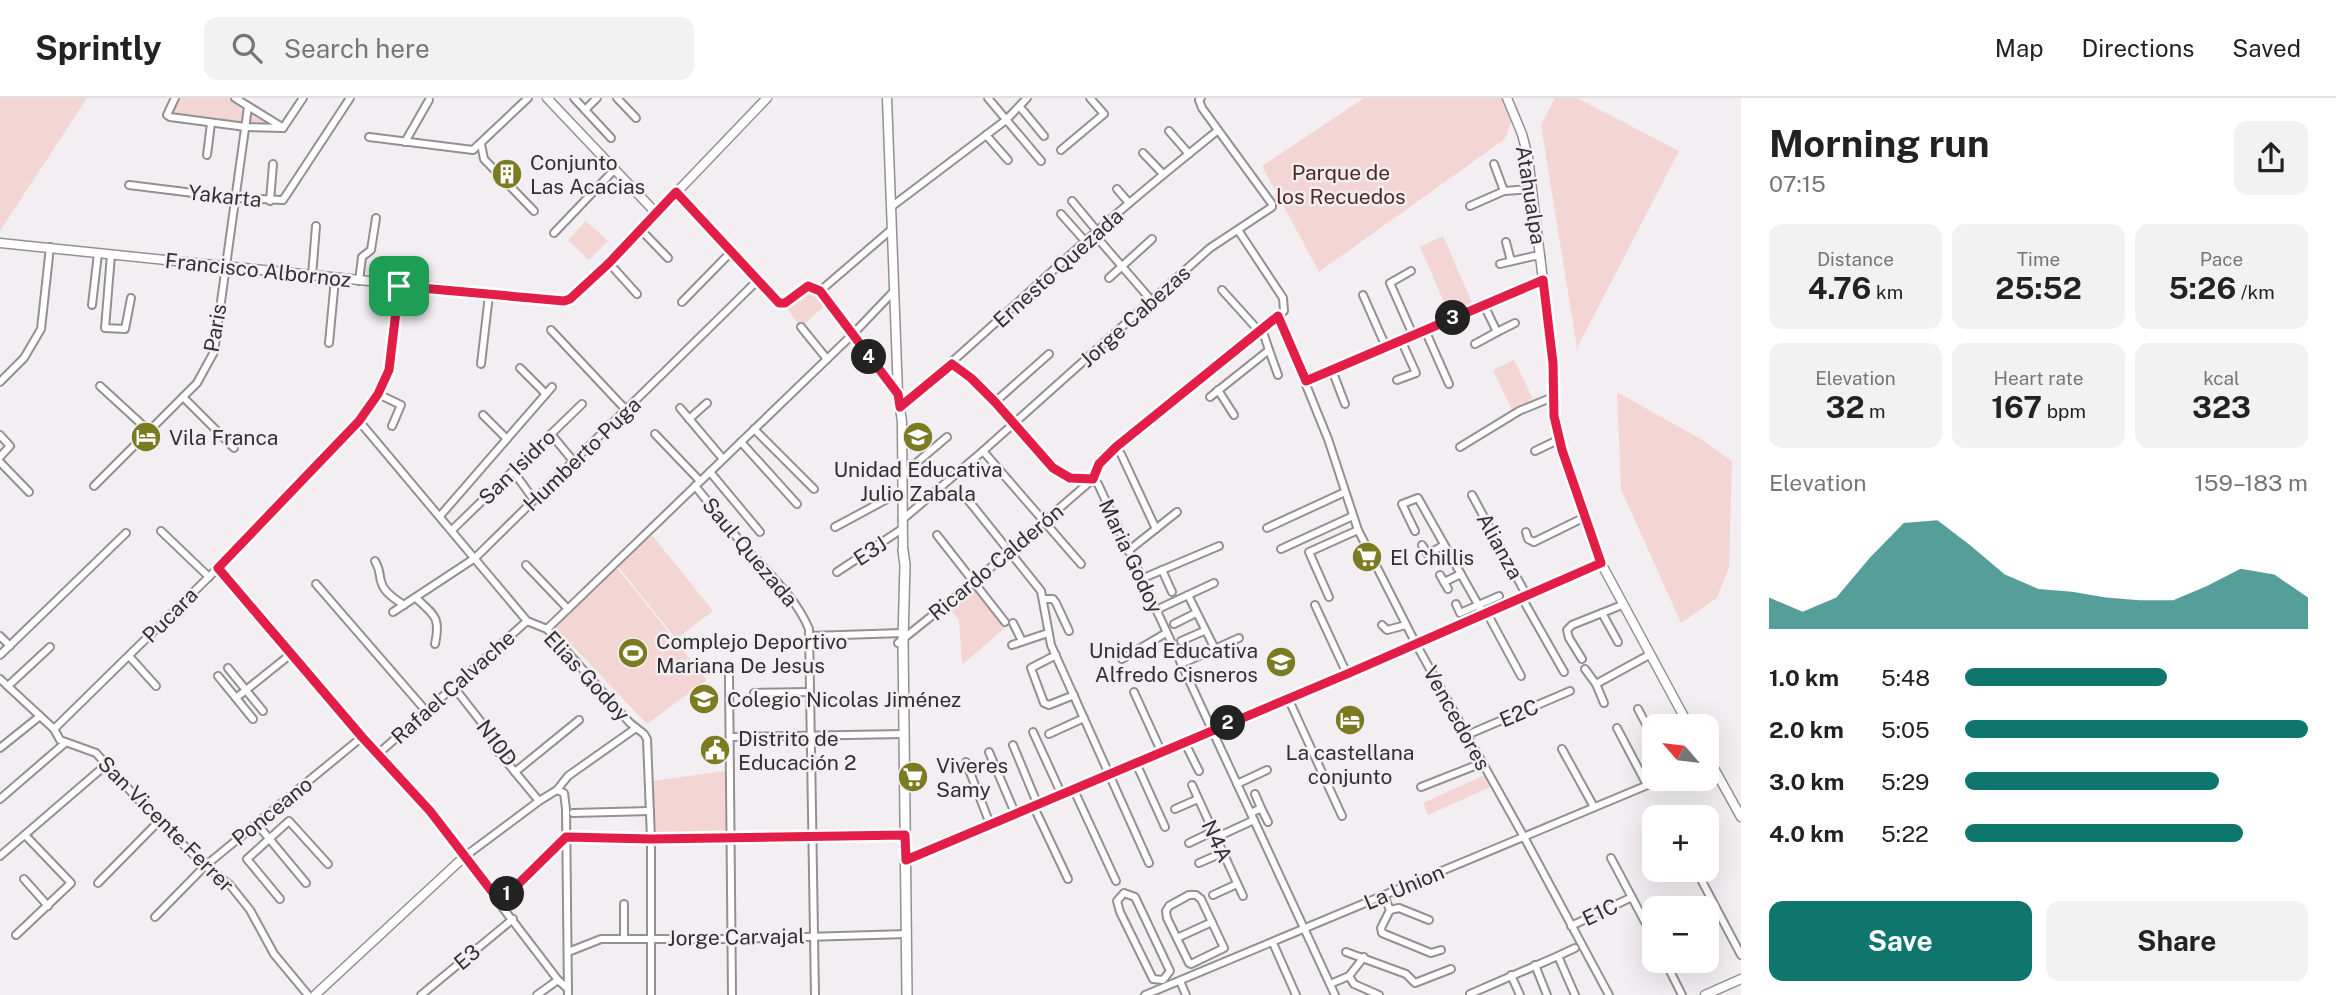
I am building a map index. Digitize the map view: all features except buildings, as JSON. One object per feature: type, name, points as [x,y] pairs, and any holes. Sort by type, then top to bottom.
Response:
[{"type":"main road","points":[[903,550],[905,565],[901,637],[901,734],[907,995]]},
{"type":"main road","points":[[901,995],[906,860],[903,835]]},
{"type":"street","points":[[174,98],[167,115],[170,117],[246,127],[283,128]]},
{"type":"street","points":[[235,98],[283,128]]},
{"type":"street","points":[[283,128],[303,98]]},
{"type":"street","name":"Yakarta","points":[[129,185],[277,202],[287,197],[350,98]]},
{"type":"street","points":[[369,137],[469,150],[481,144],[528,98]]},
{"type":"street","points":[[547,98],[656,213]]},
{"type":"street","points":[[573,98],[611,138]]},
{"type":"street","points":[[585,110],[597,98]]},
{"type":"street","points":[[617,98],[636,118]]},
{"type":"street","name":"Francisco Albornoz","points":[[0,243],[564,301],[570,299],[609,263],[766,98]]},
{"type":"street","points":[[887,98],[903,550]]},
{"type":"street","points":[[988,98],[1041,161]]},
{"type":"street","points":[[891,207],[1006,120],[1027,98]]},
{"type":"street","points":[[1061,150],[1104,114],[1090,98]]},
{"type":"street","name":"Jorge Cabezas","points":[[902,524],[1210,248],[1271,209],[1272,204],[1202,108],[1199,100],[1201,98]]},
{"type":"street","name":"Atahualpa","points":[[1507,98],[1528,157],[1553,363],[1554,416],[1560,439],[1601,563],[1682,714]]},
{"type":"street","points":[[405,142],[429,100]]},
{"type":"street","name":"Paris","points":[[94,486],[197,383],[214,352],[248,107]]},
{"type":"street","points":[[1020,107],[1044,136]]},
{"type":"street","points":[[206,155],[211,123]]},
{"type":"street","points":[[1169,131],[1189,154]]},
{"type":"street","name":"Ernesto Quezada","points":[[900,407],[952,364],[1129,203],[1217,131]]},
{"type":"street","points":[[986,135],[1008,160]]},
{"type":"street","points":[[481,144],[484,159],[534,211]]},
{"type":"street","points":[[1143,153],[1163,174]]},
{"type":"street","points":[[270,201],[274,164]]},
{"type":"street","points":[[1494,164],[1504,191]]},
{"type":"street","points":[[554,233],[615,169]]},
{"type":"street","points":[[1117,189],[1129,203]]},
{"type":"street","points":[[1470,206],[1504,191],[1531,189]]},
{"type":"street","points":[[676,192],[781,304],[808,286],[820,291],[898,394]]},
{"type":"street","points":[[1072,201],[1095,233],[1152,300]]},
{"type":"street","points":[[1061,214],[1085,242]]},
{"type":"street","points":[[359,281],[362,257],[371,250],[376,218]]},
{"type":"street","points":[[312,276],[316,226]]},
{"type":"street","points":[[820,291],[892,229]]},
{"type":"street","points":[[641,230],[668,258]]},
{"type":"street","name":"Vencedores","points":[[1238,230],[1283,298],[1281,313],[1358,530],[1416,644],[1524,837],[1608,995]]},
{"type":"street","points":[[1109,278],[1152,239]]},
{"type":"street","points":[[1506,242],[1511,261]]},
{"type":"street","points":[[0,382],[24,358],[41,329],[50,247]]},
{"type":"street","points":[[682,302],[732,251]]},
{"type":"street","points":[[92,305],[98,253]]},
{"type":"street","points":[[111,255],[105,328],[125,329],[131,298]]},
{"type":"street","points":[[1500,264],[1534,256],[1541,257]]},
{"type":"street","points":[[609,263],[637,294]]},
{"type":"street","points":[[410,286],[412,268],[423,268],[422,288]]},
{"type":"street","points":[[1412,271],[1390,283],[1413,335]]},
{"type":"street","points":[[328,343],[335,279]]},
{"type":"street","name":"Humberto Puga","points":[[393,612],[475,558],[758,280]]},
{"type":"street","points":[[1306,381],[1543,280]]},
{"type":"street","name":"Pucara","points":[[54,729],[218,568],[359,421],[378,394],[389,370],[399,286]]},
{"type":"street","points":[[1222,289],[1261,330],[1278,375]]},
{"type":"street","name":"Rafael Calvache","points":[[547,629],[852,335],[894,291]]},
{"type":"street","points":[[481,364],[489,295]]},
{"type":"street","points":[[1363,295],[1386,347]]},
{"type":"street","points":[[1484,305],[1497,332]]},
{"type":"street","name":"Ricardo Calderón","points":[[901,637],[974,582],[1093,479],[1099,464],[1116,447],[1281,313]]},
{"type":"street","points":[[1475,344],[1515,323]]},
{"type":"street","points":[[801,327],[827,359]]},
{"type":"street","points":[[551,330],[627,411]]},
{"type":"street","points":[[1425,330],[1450,384]]},
{"type":"street","points":[[1397,380],[1416,373],[1401,340]]},
{"type":"street","points":[[1210,397],[1269,350]]},
{"type":"street","points":[[995,402],[1049,354]]},
{"type":"street","name":"Maria Godoy","points":[[952,364],[995,402],[1053,468],[1070,478],[1093,479],[1098,484],[1335,995]]},
{"type":"street","points":[[520,368],[546,394]]},
{"type":"street","points":[[1332,370],[1345,404]]},
{"type":"street","points":[[887,380],[894,380],[897,374]]},
{"type":"street","points":[[100,386],[149,431]]},
{"type":"street","points":[[440,516],[552,387]]},
{"type":"street","points":[[1218,390],[1234,415]]},
{"type":"street","points":[[378,394],[401,405],[392,426]]},
{"type":"street","points":[[183,397],[234,448]]},
{"type":"street","points":[[1460,447],[1519,411],[1553,397]]},
{"type":"street","points":[[689,419],[707,403]]},
{"type":"street","name":"San Isidro","points":[[452,530],[582,404]]},
{"type":"street","points":[[680,408],[723,459]]},
{"type":"street","points":[[483,415],[507,439]]},
{"type":"street","name":"Elias Godoy","points":[[359,421],[527,621],[547,629],[647,740],[651,839],[651,995]]},
{"type":"street","points":[[754,429],[814,489]]},
{"type":"street","name":"Saul Quezada","points":[[655,433],[784,590],[805,619],[810,636],[815,995]]},
{"type":"street","points":[[551,434],[575,462]]},
{"type":"street","points":[[0,435],[10,445],[0,460],[29,492]]},
{"type":"street","points":[[902,475],[947,437]]},
{"type":"street","points":[[1535,451],[1560,439]]},
{"type":"street","points":[[741,442],[797,505]]},
{"type":"street","points":[[984,451],[1081,564]]},
{"type":"street","points":[[1121,454],[1156,529]]},
{"type":"street","points":[[513,471],[534,500]]},
{"type":"street","points":[[710,472],[760,532]]},
{"type":"street","points":[[835,527],[902,491]]},
{"type":"street","points":[[1267,528],[1345,492]]},
{"type":"street","name":"Alianza","points":[[1472,495],[1564,672]]},
{"type":"street","points":[[1415,531],[1402,504],[1418,498],[1521,676]]},
{"type":"street","points":[[968,500],[1041,591],[1048,634],[1056,655],[1149,863]]},
{"type":"street","points":[[1128,551],[1177,512]]},
{"type":"street","points":[[1281,549],[1353,516]]},
{"type":"street","points":[[1525,532],[1534,542],[1585,517]]},
{"type":"street","name":"E3J","points":[[837,572],[902,524]]},
{"type":"street","points":[[1329,597],[1309,552],[1358,530]]},
{"type":"street","points":[[161,531],[209,577]]},
{"type":"street","points":[[0,655],[126,533]]},
{"type":"street","points":[[937,535],[1022,641]]},
{"type":"street","points":[[1422,545],[1432,561]]},
{"type":"street","points":[[1428,554],[1444,545]]},
{"type":"street","points":[[1141,579],[1219,546]]},
{"type":"street","points":[[375,561],[381,570],[381,583],[384,588],[404,605]]},
{"type":"street","points":[[906,860],[1347,674],[1601,563]]},
{"type":"street","points":[[526,565],[568,609]]},
{"type":"street","points":[[218,568],[362,737],[430,811],[568,992]]},
{"type":"street","points":[[1162,570],[1172,592]]},
{"type":"street","points":[[1440,575],[1446,585],[1461,574]]},
{"type":"street","points":[[316,583],[426,711]]},
{"type":"street","points":[[1156,610],[1214,583]]},
{"type":"street","points":[[1188,595],[1215,649]]},
{"type":"street","points":[[1456,604],[1460,613],[1499,596]]},
{"type":"street","points":[[416,597],[433,612],[438,621],[435,644]]},
{"type":"street","points":[[1044,599],[1053,599],[1069,631]]},
{"type":"street","points":[[1315,605],[1347,674]]},
{"type":"street","points":[[1582,659],[1567,630],[1572,625],[1622,605]]},
{"type":"street","points":[[1174,624],[1196,613]]},
{"type":"street","points":[[1602,613],[1618,642]]},
{"type":"street","name":"Rafael Calvache","points":[[378,754],[527,621]]},
{"type":"street","points":[[1382,625],[1387,630],[1406,625]]},
{"type":"street","points":[[1181,641],[1204,631]]},
{"type":"street","points":[[1122,659],[1166,633]]},
{"type":"street","points":[[1012,645],[1048,634]]},
{"type":"street","points":[[0,636],[10,646]]},
{"type":"street","points":[[810,636],[901,637]]},
{"type":"street","points":[[1181,664],[1239,638]]},
{"type":"street","points":[[8,686],[50,647]]},
{"type":"street","points":[[236,698],[290,653]]},
{"type":"street","points":[[1056,655],[1031,668],[1044,703],[1049,705],[1074,695]]},
{"type":"street","points":[[129,656],[156,686]]},
{"type":"street","points":[[1596,684],[1649,656]]},
{"type":"street","points":[[228,668],[263,711]]},
{"type":"street","points":[[1585,670],[1596,684],[1604,703]]},
{"type":"street","points":[[218,676],[253,719]]},
{"type":"street","points":[[729,676],[732,995]]},
{"type":"street","points":[[0,679],[54,729],[65,743],[0,799]]},
{"type":"street","name":"N10D","points":[[453,686],[496,741],[495,748],[516,772],[579,720]]},
{"type":"street","name":"E2C","points":[[1467,736],[1570,691]]},
{"type":"street","points":[[754,693],[810,692]]},
{"type":"street","points":[[1134,692],[1161,751]]},
{"type":"street","points":[[1288,698],[1342,816]]},
{"type":"street","points":[[1638,709],[1642,717]]},
{"type":"street","points":[[0,736],[3,745],[40,716]]},
{"type":"street","points":[[1049,734],[1084,718]]},
{"type":"street","points":[[315,995],[464,857],[557,790],[568,776],[636,728]]},
{"type":"street","points":[[1617,728],[1642,776]]},
{"type":"street","points":[[1033,732],[1061,793]]},
{"type":"street","points":[[730,737],[901,734]]},
{"type":"street","name":"Ponceano","points":[[155,917],[205,866],[362,737]]},
{"type":"street","points":[[1184,741],[1199,771]]},
{"type":"street","name":"San Vicente Ferrer","points":[[65,743],[89,749],[107,764],[159,821],[205,866],[230,885],[246,904],[274,954],[308,995]]},
{"type":"street","points":[[1013,745],[1068,879]]},
{"type":"street","points":[[1562,749],[1594,807]]},
{"type":"street","points":[[989,752],[1015,813]]},
{"type":"street","points":[[965,762],[990,824]]},
{"type":"street","points":[[1136,762],[1165,827]]},
{"type":"street","points":[[1421,787],[1482,763]]},
{"type":"street","points":[[0,856],[107,764]]},
{"type":"street","points":[[1237,784],[1268,770]]},
{"type":"street","points":[[516,772],[539,801]]},
{"type":"street","points":[[1719,779],[1741,817]]},
{"type":"street","name":"N4A","points":[[1192,785],[1243,896]]},
{"type":"street","name":"La Union","points":[[1145,995],[1164,984],[1180,981],[1305,930],[1642,787]]},
{"type":"street","points":[[1073,788],[1116,881]]},
{"type":"street","points":[[557,790],[562,791],[565,796],[568,992]]},
{"type":"street","points":[[1255,794],[1268,822]]},
{"type":"street","points":[[1175,809],[1198,799]]},
{"type":"street","points":[[1251,813],[1261,807]]},
{"type":"street","points":[[573,813],[650,811]]},
{"type":"street","points":[[1189,843],[1254,820]]},
{"type":"street","points":[[99,883],[159,821]]},
{"type":"street","points":[[280,899],[247,859],[289,821],[328,864]]},
{"type":"street","points":[[257,824],[306,883]]},
{"type":"street","points":[[16,935],[71,881],[25,835]]},
{"type":"street","points":[[500,902],[566,837],[651,839],[903,835]]},
{"type":"street","points":[[1199,863],[1222,853]]},
{"type":"street","points":[[1611,858],[1642,916]]},
{"type":"street","points":[[24,879],[48,906]]},
{"type":"street","points":[[1702,882],[1741,955]]},
{"type":"street","points":[[1213,895],[1237,884]]},
{"type":"street","points":[[1124,893],[1135,897],[1170,971],[1164,984],[1153,979],[1120,912],[1117,901],[1124,893]]},
{"type":"street","points":[[1189,895],[1196,895],[1201,899],[1224,948],[1205,959],[1189,964],[1177,938],[1166,911],[1169,906],[1189,895]]},
{"type":"street","points":[[1384,895],[1390,910],[1381,928],[1382,933],[1432,953],[1441,950]]},
{"type":"street","name":"E1C","points":[[1571,926],[1630,898]]},
{"type":"street","points":[[624,904],[624,939]]},
{"type":"street","points":[[1390,910],[1401,909],[1429,920]]},
{"type":"street","name":"E3","points":[[421,995],[513,919]]},
{"type":"street","points":[[1177,938],[1212,922]]},
{"type":"street","name":"Jorge Carvajal","points":[[568,952],[594,940],[904,934]]},
{"type":"street","points":[[1273,943],[1296,995]]},
{"type":"street","points":[[1467,994],[1575,948]]},
{"type":"street","points":[[1346,952],[1407,974],[1415,983],[1451,969]]},
{"type":"street","points":[[1558,956],[1575,995]]},
{"type":"street","points":[[1330,984],[1349,976],[1364,957]]},
{"type":"street","points":[[1205,959],[1209,969]]},
{"type":"street","points":[[1535,965],[1547,995]]},
{"type":"street","points":[[1671,973],[1682,995]]},
{"type":"street","points":[[1511,975],[1520,995]]},
{"type":"street","points":[[1349,976],[1354,984],[1379,995]]},
{"type":"street","points":[[1705,995],[1741,979]]},
{"type":"street","points":[[537,995],[558,980]]},
{"type":"street","points":[[1180,981],[1186,995]]},
{"type":"street","points":[[1487,986],[1491,995]]},
{"type":"green space","points":[[0,98],[87,98],[0,231]]},
{"type":"green space","points":[[179,98],[230,98],[278,127],[170,113]]},
{"type":"green space","name":"Parque de los Recuedos","points":[[1364,98],[1505,98],[1511,122],[1505,139],[1319,272],[1262,166]]},
{"type":"green space","points":[[1555,98],[1577,98],[1679,151],[1577,348],[1541,125]]},
{"type":"green space","points":[[586,221],[608,241],[589,260],[568,240]]},
{"type":"green space","points":[[1443,236],[1474,307],[1450,316],[1420,247]]},
{"type":"green space","points":[[808,289],[814,289],[828,303],[801,327],[787,309]]},
{"type":"green space","points":[[1514,360],[1533,399],[1512,410],[1493,370]]},
{"type":"green space","points":[[1617,392],[1704,441],[1732,461],[1729,567],[1717,598],[1681,623],[1621,489]]},
{"type":"green space","points":[[652,535],[713,611],[676,639],[618,566]]},
{"type":"green space","name":"Complejo Deportivo Mariana De Jesus","points":[[617,568],[707,680],[647,724],[554,626]]},
{"type":"green space","points":[[974,582],[1009,624],[962,665],[959,620],[947,605]]},
{"type":"green space","points":[[725,771],[726,830],[652,833],[652,781]]},
{"type":"green space","points":[[1485,775],[1490,787],[1428,815],[1423,803]]},
{"type":"place","name":"Conjunto Las Acacias","points":[[507,174]]},
{"type":"place","name":"Vila Franca","points":[[146,437]]},
{"type":"place","name":"Unidad Educativa Julio Zabala","points":[[918,437]]},
{"type":"place","name":"El Chillis","points":[[1367,557]]},
{"type":"place","name":"Complejo Deportivo Mariana De Jesus","points":[[633,653]]},
{"type":"place","name":"Unidad Educativa Alfredo Cisneros","points":[[1281,662]]},
{"type":"place","name":"Colegio Nicolas Jiménez","points":[[704,699]]},
{"type":"place","name":"La castellana conjunto","points":[[1350,720]]},
{"type":"place","name":"Distrito de Educación 2","points":[[715,750]]},
{"type":"place","name":"Viveres Samy","points":[[913,777]]},
{"type":"route","points":[[676,192],[779,303],[785,303],[808,286],[820,291],[898,394],[900,407],[952,364],[995,402],[1053,468],[1070,478],[1093,479],[1099,464],[1116,447],[1278,316],[1306,381],[1543,280],[1553,363],[1554,416],[1562,450],[1601,563],[1347,674],[906,860],[905,835],[651,839],[566,837],[500,902],[430,811],[362,737],[218,568],[359,421],[378,394],[389,370],[399,286],[556,302],[570,299],[609,263],[676,192]]}]
